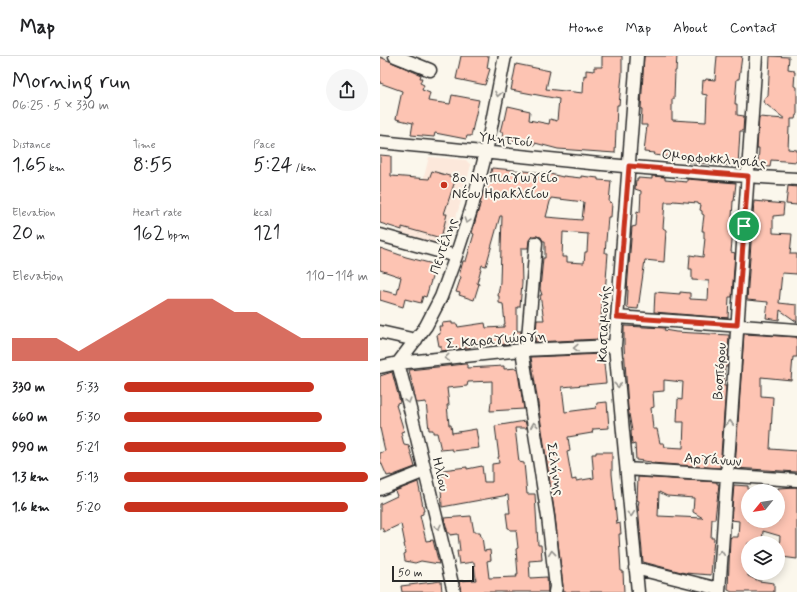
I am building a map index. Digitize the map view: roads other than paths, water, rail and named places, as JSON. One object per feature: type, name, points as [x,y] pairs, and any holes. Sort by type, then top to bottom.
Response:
[{"type":"street","points":[[395,56],[430,70]]},
{"type":"street","name":"Πεντέλης","points":[[398,363],[426,326],[441,297],[456,256],[472,207],[486,152],[505,56]]},
{"type":"street","name":"Κασταμονής","points":[[637,56],[615,346],[638,592]]},
{"type":"street","name":"Βοσπόρου","points":[[719,590],[756,56]]},
{"type":"street","name":"Υμηττού","points":[[380,142],[629,166]]},
{"type":"street","name":"Ομορφοκκλησιάς","points":[[629,166],[797,179]]},
{"type":"street","points":[[380,235],[456,256]]},
{"type":"street","name":"Σελήνης","points":[[536,243],[524,350],[548,517],[556,587],[555,592]]},
{"type":"street","points":[[617,317],[797,330]]},
{"type":"street","points":[[380,332],[416,340]]},
{"type":"street","name":"Σ. Καραγιώργη","points":[[380,367],[398,363],[524,350],[615,346]]},
{"type":"street","name":"Ηλίου","points":[[398,363],[454,592]]},
{"type":"street","name":"Αργάνων","points":[[627,469],[797,480]]},
{"type":"street","points":[[380,489],[425,471]]},
{"type":"street","points":[[635,568],[719,590]]},
{"type":"place","name":"8ο Νηπιαγωγείο Νέου Ηρακλείου","points":[[444,185]]}]
